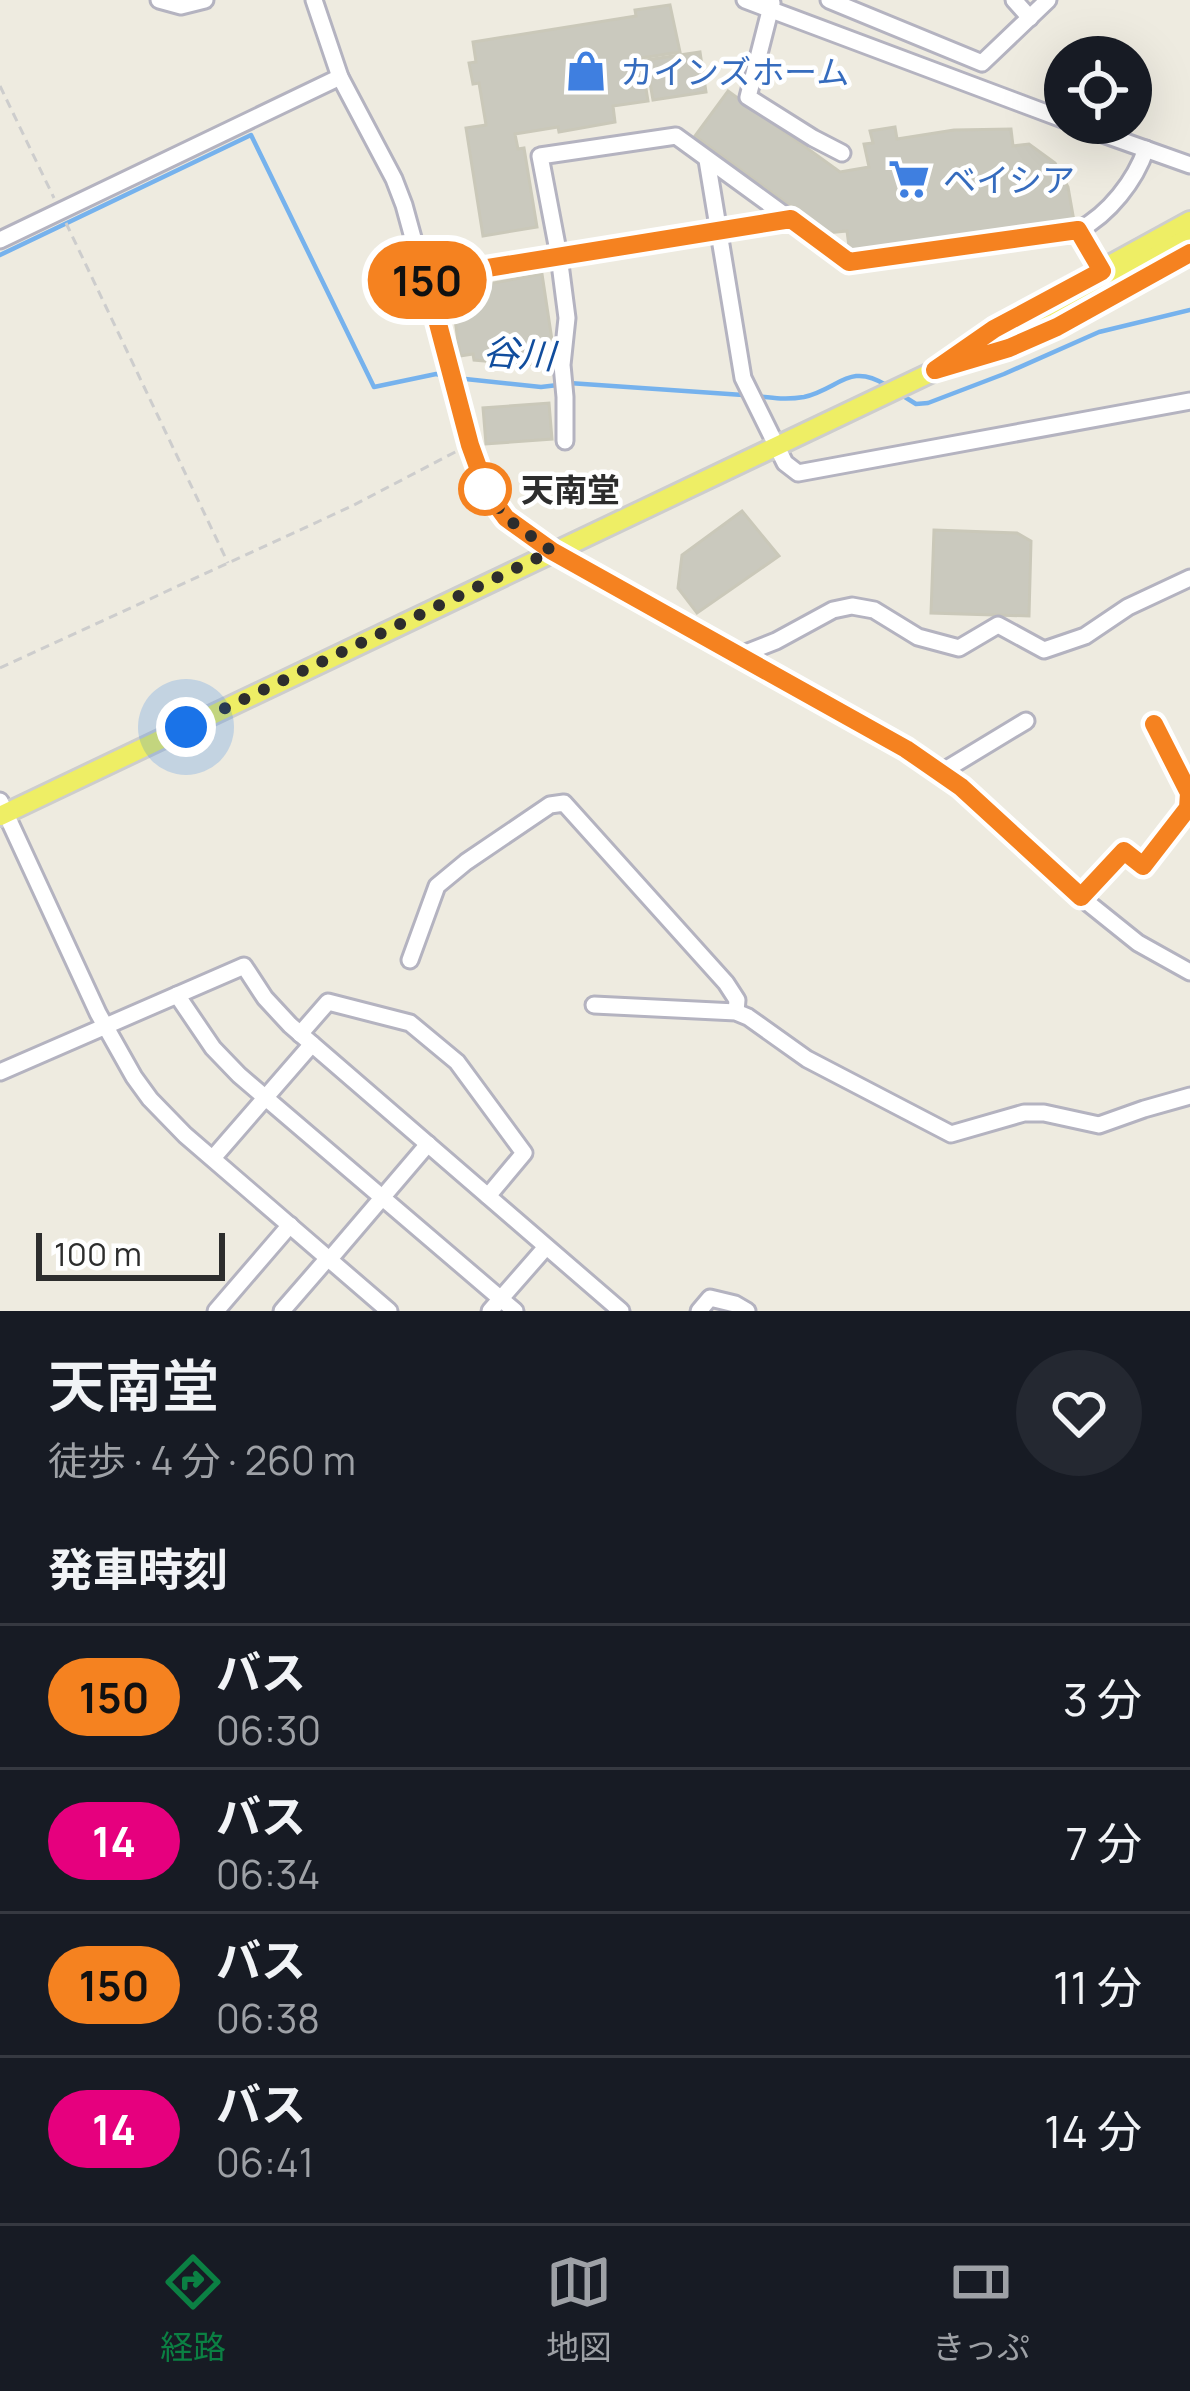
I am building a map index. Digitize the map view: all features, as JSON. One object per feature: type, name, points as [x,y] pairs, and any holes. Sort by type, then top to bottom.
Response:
[{"type":"main road","points":[[935,370],[994,329],[1190,220]]},
{"type":"main road","points":[[2,810],[881,394],[1057,327],[1186,245]]},
{"type":"street","points":[[159,0],[181,6],[205,0]]},
{"type":"street","points":[[314,0],[340,77],[394,179],[470,445],[495,506],[552,551],[906,749],[961,787],[1138,944],[1190,972]]},
{"type":"street","points":[[745,0],[772,5],[1044,113]]},
{"type":"street","points":[[829,0],[862,6],[982,63],[1048,0]]},
{"type":"street","points":[[1014,0],[1030,18]]},
{"type":"street","points":[[772,5],[748,97],[842,153]]},
{"type":"street","points":[[952,79],[961,54]]},
{"type":"street","points":[[0,239],[340,77]]},
{"type":"street","points":[[565,441],[562,364],[567,318],[540,156],[676,136],[849,262],[1078,230],[1109,206],[1138,170],[1146,149]]},
{"type":"street","points":[[1132,144],[1190,165]]},
{"type":"street","points":[[707,160],[743,378],[776,445],[798,473],[1190,401]]},
{"type":"street","points":[[426,278],[791,219]]},
{"type":"street","points":[[1078,230],[1102,271]]},
{"type":"street","points":[[738,656],[833,610],[852,606],[874,610],[918,637],[959,648],[998,625],[1044,650],[1085,636],[1128,607],[1190,578]]},
{"type":"street","points":[[940,773],[1026,721]]},
{"type":"street","points":[[1081,897],[1124,851],[1143,866],[1188,808],[1189,793],[1154,724]]},
{"type":"street","points":[[410,960],[437,886],[550,806],[564,803],[726,982],[737,1000],[736,1012]]},
{"type":"street","points":[[2,810],[105,1027],[150,1099],[385,1310]]},
{"type":"street","points":[[0,1072],[244,966],[265,998],[306,1039],[621,1311]]},
{"type":"street","points":[[176,995],[213,1048],[265,1097],[382,1197],[496,1305],[515,1311]]},
{"type":"street","points":[[213,1158],[265,1097],[328,1002],[406,1021],[457,1062],[524,1153],[488,1196]]},
{"type":"street","points":[[594,1006],[736,1012],[807,1059],[951,1134],[1024,1113],[1099,1125],[1190,1096]]},
{"type":"street","points":[[282,1311],[428,1144]]},
{"type":"street","points":[[216,1311],[290,1225]]},
{"type":"street","points":[[496,1305],[547,1246]]},
{"type":"street","points":[[699,1311],[710,1298],[747,1311]]},
{"type":"path","points":[[0,86],[228,563]]},
{"type":"path","points":[[0,668],[352,506],[470,445]]},
{"type":"building","points":[[670,5],[680,52],[641,58],[648,101],[613,106],[615,122],[515,134],[518,149],[524,148],[537,227],[483,236],[466,128],[486,125],[479,83],[473,84],[469,63],[476,62],[473,42],[636,16],[635,10]]},
{"type":"building","points":[[700,52],[706,92],[653,100],[646,60]]},
{"type":"building","name":"ベイシア","points":[[728,91],[840,172],[869,167],[864,144],[873,143],[870,131],[895,127],[897,139],[954,130],[1011,129],[1013,146],[1029,144],[1055,163],[1068,187],[1074,221],[850,254],[847,231],[827,233],[695,136]]},
{"type":"building","points":[[542,274],[555,360],[528,365],[474,360],[473,354],[460,356],[452,297],[473,294],[472,287]]},
{"type":"building","points":[[549,403],[552,439],[486,444],[483,408]]},
{"type":"building","points":[[742,511],[779,556],[697,613],[678,588],[682,555]]},
{"type":"building","points":[[934,530],[1017,533],[1031,541],[1029,616],[931,613]]},
{"type":"waterway","name":"谷川","points":[[0,255],[251,135],[374,387],[445,376]]},
{"type":"waterway","name":"谷川","points":[[900,394],[916,404],[928,403],[1099,332],[1190,310]]},
{"type":"waterway","name":"谷川","points":[[755,396],[804,397],[862,376],[886,385]]},
{"type":"waterway","name":"谷川","points":[[456,378],[558,385]]},
{"type":"waterway","name":"谷川","points":[[569,383],[743,395]]},
{"type":"bus line","name":"150","points":[[1154,724],[1189,793],[1188,808],[1143,866],[1124,851],[1081,897],[961,787],[906,749],[552,551],[506,518],[487,492],[470,445],[426,278],[791,219],[849,262],[1078,230],[1102,271],[994,329],[935,370],[1009,348],[1057,327],[1190,253]]},
{"type":"place","name":"カインズホーム","points":[[586,71]]},
{"type":"place","name":"ベイシア","points":[[909,179]]},
{"type":"place","name":"天南堂","points":[[485,489]]},
{"type":"route","points":[[186,727],[552,551],[506,518],[485,489]]}]
